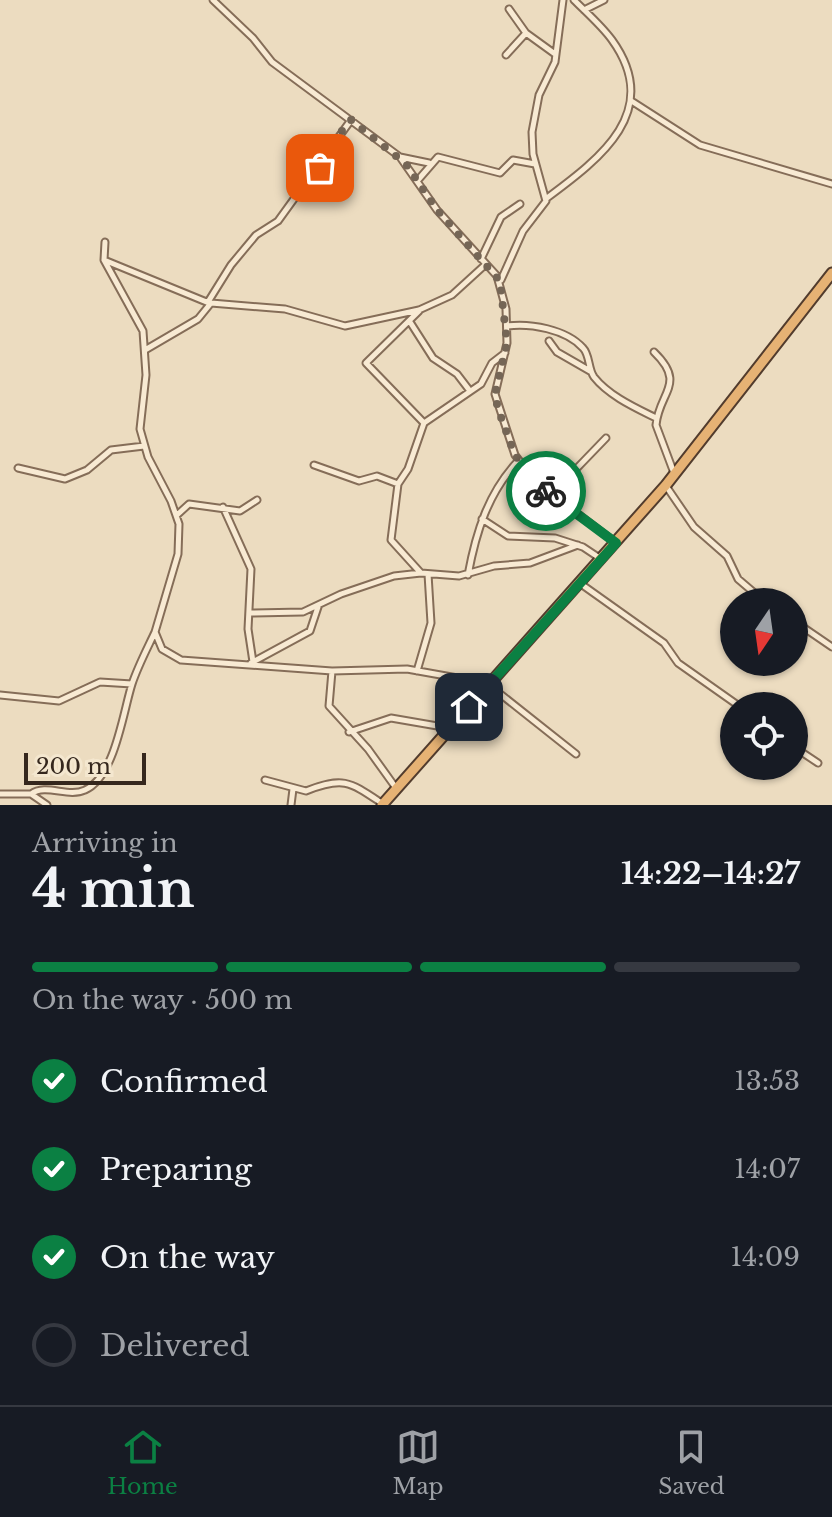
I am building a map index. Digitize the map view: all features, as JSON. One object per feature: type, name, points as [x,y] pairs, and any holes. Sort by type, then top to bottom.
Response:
[{"type":"highway","points":[[383,805],[666,485],[832,273]]},
{"type":"street","points":[[213,0],[272,62],[400,157],[437,210],[500,281],[507,326],[505,352],[495,394],[505,433],[518,461],[551,495],[616,543]]},
{"type":"street","points":[[547,198],[535,164],[532,140],[539,95],[556,55],[563,0]]},
{"type":"street","points":[[500,281],[523,231],[547,198],[610,145],[633,102],[631,81],[623,58],[611,39],[574,0]]},
{"type":"street","points":[[584,10],[604,0]]},
{"type":"street","points":[[509,9],[526,33],[556,55]]},
{"type":"street","points":[[506,55],[526,33]]},
{"type":"street","points":[[633,102],[700,145],[832,184]]},
{"type":"street","points":[[144,351],[153,342],[198,319],[231,265],[256,235],[278,221],[351,120]]},
{"type":"street","points":[[400,157],[429,163]]},
{"type":"street","points":[[418,180],[429,163],[443,157],[500,173],[513,160],[535,164]]},
{"type":"street","points":[[104,260],[209,303],[285,309],[345,326],[419,310],[452,295],[484,262],[501,217],[520,204]]},
{"type":"street","points":[[105,242],[104,260],[144,335],[153,342]]},
{"type":"street","points":[[419,310],[366,363],[424,423]]},
{"type":"street","points":[[410,322],[433,358],[461,377],[470,391]]},
{"type":"street","points":[[507,326],[533,325],[579,345],[586,352],[591,372]]},
{"type":"street","points":[[0,794],[31,794],[38,790],[83,791],[94,782],[116,743],[132,684],[155,632],[178,554],[177,515],[144,446],[140,417],[145,385],[144,335]]},
{"type":"street","points":[[549,341],[557,352],[591,372],[627,403],[656,418]]},
{"type":"street","points":[[421,573],[391,540],[398,484],[408,469],[424,423],[481,384],[492,363],[505,352]]},
{"type":"street","points":[[654,352],[666,367],[671,383],[656,418],[657,436],[675,474]]},
{"type":"street","points":[[551,495],[606,438]]},
{"type":"street","points":[[18,468],[65,479],[98,463],[111,450],[144,446]]},
{"type":"street","points":[[468,575],[482,519],[497,487],[518,461]]},
{"type":"street","points":[[314,465],[353,479],[365,481],[377,476],[398,484]]},
{"type":"street","points":[[666,485],[694,527],[727,556],[738,579],[749,588]]},
{"type":"street","points":[[177,515],[189,504],[243,511],[257,500]]},
{"type":"street","points":[[223,507],[251,569],[248,629],[252,663]]},
{"type":"street","points":[[482,519],[508,536],[544,536],[578,545],[602,560]]},
{"type":"street","points":[[250,613],[295,613],[318,607],[374,581],[421,573],[438,577],[468,575],[494,566],[530,563],[578,545]]},
{"type":"street","points":[[417,671],[431,623],[428,574]]},
{"type":"street","points":[[581,584],[664,643],[678,663],[720,693]]},
{"type":"street","points":[[252,663],[310,631],[318,607]]},
{"type":"street","points":[[808,631],[832,647]]},
{"type":"street","points":[[155,632],[162,649],[181,660],[332,671],[417,671],[489,685],[576,754]]},
{"type":"street","points":[[332,671],[329,706],[349,732],[368,749],[396,789]]},
{"type":"street","points":[[0,695],[59,701],[100,682],[132,684]]},
{"type":"street","points":[[349,732],[391,718],[450,729]]},
{"type":"street","points":[[808,756],[818,763]]},
{"type":"street","points":[[265,780],[306,791],[325,782],[350,784],[383,805]]},
{"type":"street","points":[[291,805],[293,789]]},
{"type":"street","points":[[31,794],[47,805]]},
{"type":"way so far","points":[[320,168],[333,142],[351,120],[380,140],[406,164],[437,210],[497,276],[504,298],[507,326],[507,343],[495,394],[498,409],[515,455],[527,473],[546,491]]},
{"type":"route","points":[[469,707],[616,543],[546,491]]}]
